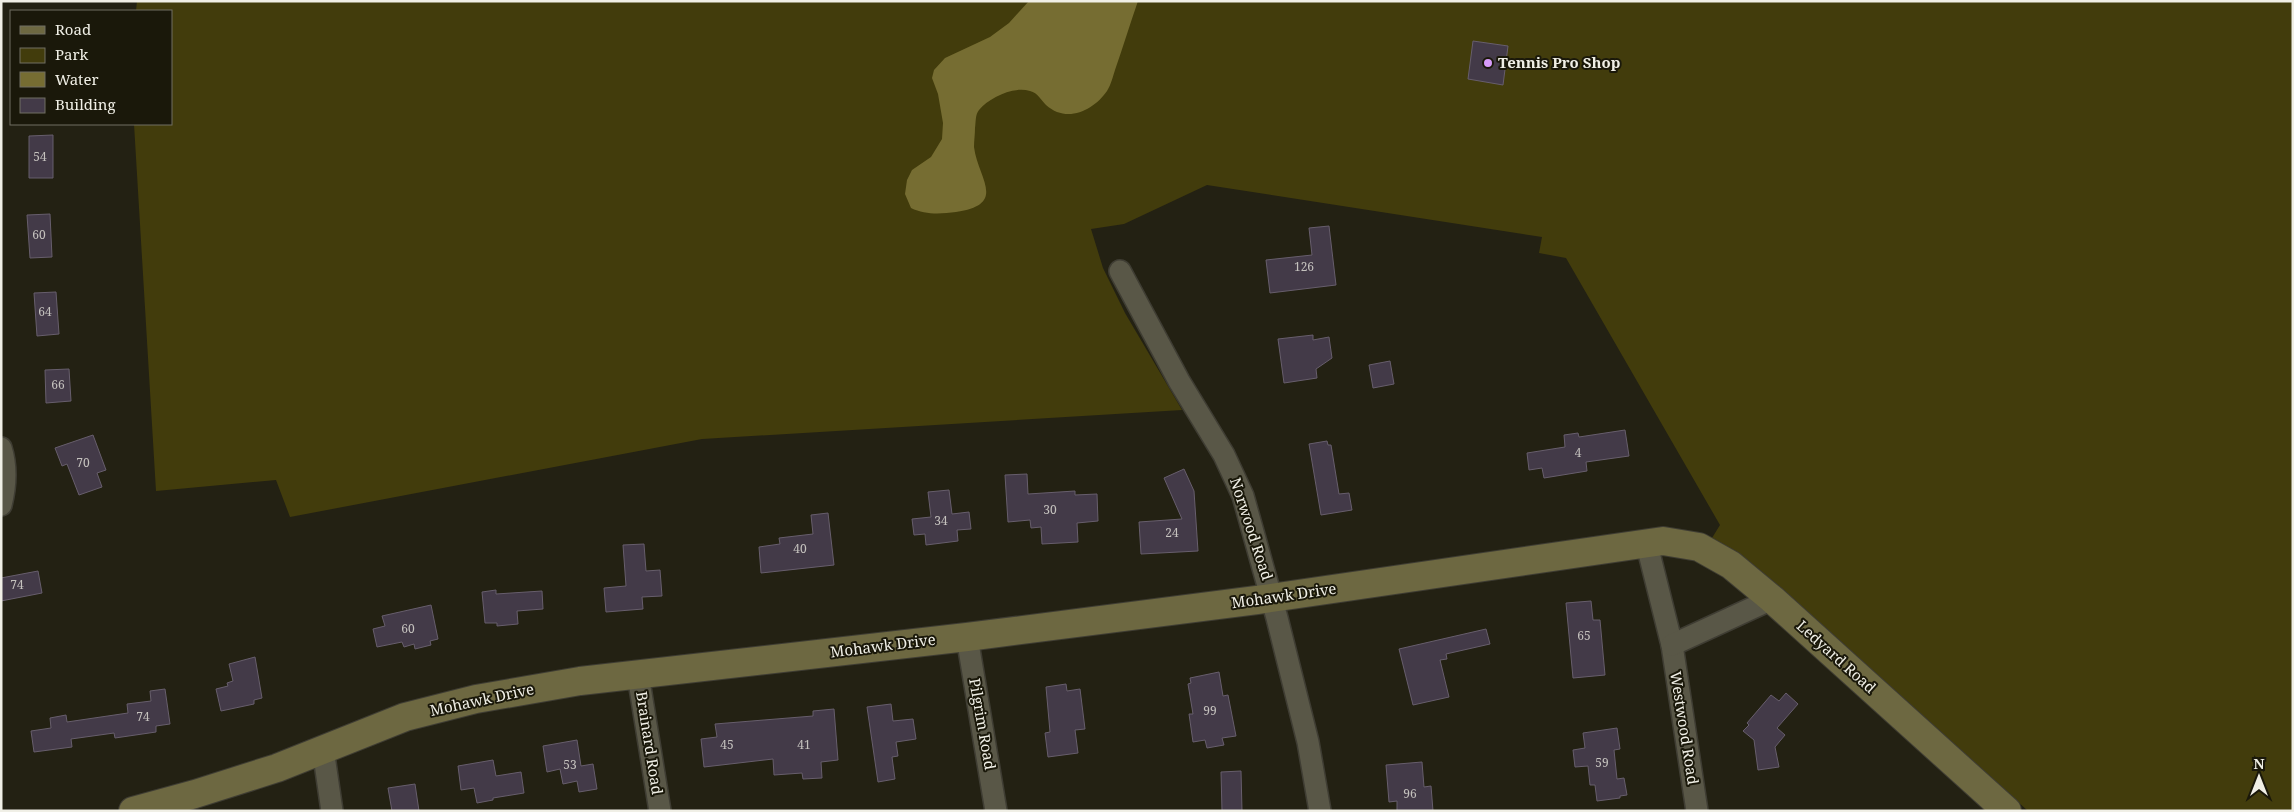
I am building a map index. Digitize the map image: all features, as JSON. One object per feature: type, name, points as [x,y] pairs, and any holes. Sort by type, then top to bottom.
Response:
[{"type":"street","name":"Norwood Road","points":[[1120,271],[1148,327],[1236,478],[1253,526],[1272,598],[1308,742],[1320,811]]},
{"type":"street","points":[[1,448],[5,460],[6,482],[1,505]]},
{"type":"street","name":"Ledyard Road","points":[[1646,541],[1663,540],[1688,544],[1714,554],[1731,565],[1772,599],[2007,811]]},
{"type":"street","name":"Mohawk Drive","points":[[133,811],[195,794],[276,768],[405,717],[476,699],[580,681],[967,637],[1272,598],[1646,541]]},
{"type":"street","name":"Westwood Road","points":[[1646,541],[1672,645],[1697,811]]},
{"type":"street","points":[[1672,645],[1772,599]]},
{"type":"street","name":"Pilgrim Road","points":[[967,637],[996,811]]},
{"type":"street","name":"Brainard Road","points":[[638,675],[660,811]]},
{"type":"street","points":[[323,749],[332,811]]},
{"type":"green space","points":[[137,1],[2293,1],[2293,811],[2028,811],[1837,638],[1749,563],[1712,538],[1720,525],[1566,258],[1539,253],[1542,237],[1207,185],[1124,224],[1091,229],[1103,268],[1125,313],[1182,410],[702,439],[290,517],[276,480],[156,491],[134,125],[172,125],[172,10],[136,10]]},
{"type":"water","points":[[1029,1],[1138,1],[1108,89],[1102,98],[1088,109],[1071,114],[1054,111],[1030,91],[1016,90],[995,97],[979,110],[976,119],[974,147],[986,188],[986,196],[981,203],[972,208],[945,213],[927,213],[911,208],[905,194],[907,180],[912,170],[931,157],[942,139],[943,123],[938,94],[932,78],[934,70],[945,58],[990,37],[1009,23]]},
{"type":"building","name":"Tennis Pro Shop","points":[[1473,41],[1508,46],[1503,85],[1468,79]]},
{"type":"building","points":[[53,135],[53,178],[29,178],[29,136]]},
{"type":"building","points":[[50,214],[52,257],[30,258],[27,215]]},
{"type":"building","points":[[1329,226],[1336,285],[1270,293],[1266,260],[1312,255],[1309,228]]},
{"type":"building","points":[[56,292],[59,334],[37,336],[34,293]]},
{"type":"building","points":[[1313,335],[1313,340],[1329,337],[1332,358],[1316,369],[1317,378],[1284,383],[1278,339]]},
{"type":"building","points":[[1390,361],[1394,384],[1373,388],[1369,365]]},
{"type":"building","points":[[69,369],[71,401],[46,403],[45,370]]},
{"type":"building","points":[[1625,430],[1629,456],[1586,462],[1587,471],[1544,478],[1542,468],[1529,470],[1527,453],[1565,447],[1564,435],[1578,433],[1579,437]]},
{"type":"building","points":[[93,435],[106,470],[97,473],[102,487],[79,495],[67,464],[62,466],[55,448]]},
{"type":"building","points":[[1327,441],[1328,445],[1331,445],[1339,494],[1349,493],[1352,510],[1321,515],[1309,444]]},
{"type":"building","points":[[1184,469],[1194,491],[1198,551],[1141,554],[1139,522],[1182,519],[1164,478]]},
{"type":"building","points":[[1027,474],[1028,494],[1075,491],[1075,495],[1097,494],[1098,521],[1077,523],[1078,542],[1042,544],[1041,527],[1031,528],[1030,520],[1008,522],[1005,475]]},
{"type":"building","points":[[949,490],[952,514],[969,512],[971,529],[957,530],[958,541],[926,545],[925,534],[914,535],[912,519],[931,517],[928,492]]},
{"type":"building","points":[[828,513],[834,565],[761,573],[759,547],[780,544],[779,538],[813,534],[811,515]]},
{"type":"building","points":[[644,544],[646,571],[660,570],[662,596],[642,597],[643,609],[606,612],[604,588],[626,586],[623,545]]},
{"type":"building","points":[[38,571],[42,593],[1,601],[1,578]]},
{"type":"building","points":[[496,590],[496,594],[542,591],[543,609],[517,611],[518,624],[497,626],[497,623],[485,623],[482,592]]},
{"type":"building","points":[[1591,601],[1593,620],[1600,620],[1605,675],[1573,678],[1566,603]]},
{"type":"building","points":[[431,605],[438,639],[430,641],[431,645],[415,649],[414,644],[404,647],[402,642],[377,647],[373,629],[385,626],[382,616]]},
{"type":"building","points":[[1486,629],[1490,644],[1446,654],[1447,659],[1440,660],[1449,697],[1413,705],[1399,649]]},
{"type":"building","points":[[255,657],[262,698],[254,700],[254,704],[221,711],[216,689],[228,686],[227,683],[233,681],[229,664]]},
{"type":"building","points":[[1219,672],[1223,696],[1228,695],[1236,736],[1222,738],[1224,745],[1207,748],[1205,740],[1193,742],[1189,714],[1193,714],[1188,684],[1191,683],[1190,678]]},
{"type":"building","points":[[1066,684],[1067,691],[1080,689],[1085,729],[1075,730],[1078,753],[1048,757],[1045,733],[1050,732],[1046,687]]},
{"type":"building","points":[[165,689],[170,724],[156,726],[156,732],[115,738],[114,733],[71,739],[72,747],[34,752],[31,731],[51,728],[50,718],[66,715],[67,722],[128,713],[127,704],[151,701],[150,691]]},
{"type":"building","points":[[1786,693],[1798,704],[1777,728],[1785,735],[1775,747],[1779,767],[1758,770],[1754,740],[1743,731],[1749,725],[1747,723],[1771,695],[1779,701]]},
{"type":"building","points":[[891,704],[893,721],[913,719],[916,739],[896,742],[898,756],[892,757],[895,779],[878,782],[867,707]]},
{"type":"building","points":[[834,709],[838,760],[821,762],[822,778],[803,779],[802,773],[774,775],[773,759],[704,767],[701,739],[717,737],[715,724],[813,716],[813,711]]},
{"type":"building","points":[[1617,728],[1620,749],[1614,750],[1617,779],[1624,778],[1627,795],[1620,796],[1620,798],[1597,801],[1595,785],[1590,785],[1588,766],[1575,767],[1573,750],[1585,748],[1583,733]]},
{"type":"building","points":[[577,740],[581,766],[593,764],[597,789],[579,792],[577,781],[563,784],[560,769],[547,772],[543,746]]},
{"type":"building","points":[[493,760],[496,776],[521,772],[524,793],[493,798],[493,800],[477,803],[474,788],[461,790],[458,766]]},
{"type":"building","points":[[1422,762],[1424,787],[1431,786],[1433,811],[1397,811],[1397,801],[1389,802],[1386,765]]},
{"type":"building","points":[[1241,771],[1242,811],[1222,811],[1221,772]]},
{"type":"building","points":[[415,784],[419,811],[392,811],[388,788]]},
{"type":"place","name":"Tennis Pro Shop","points":[[1488,63]]}]
